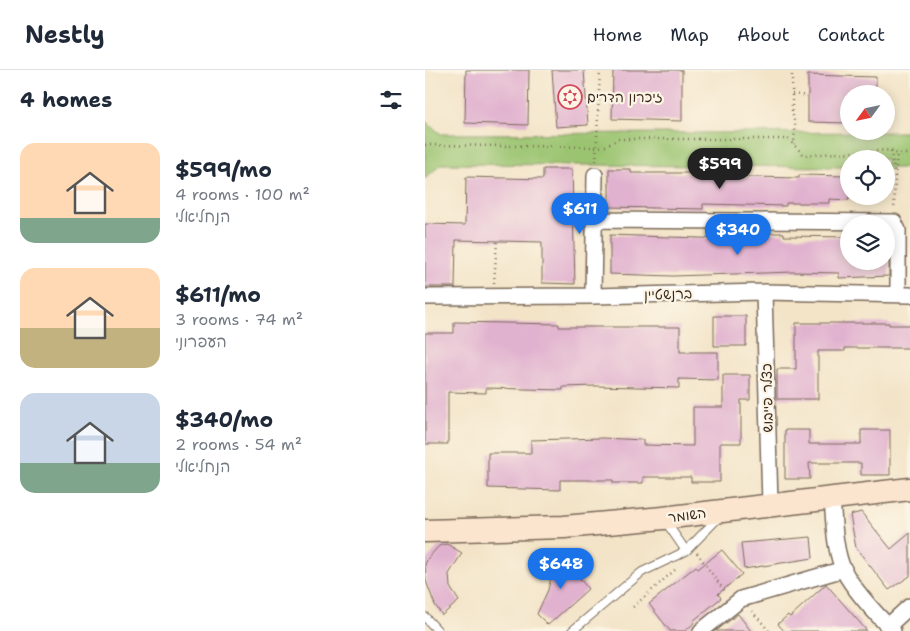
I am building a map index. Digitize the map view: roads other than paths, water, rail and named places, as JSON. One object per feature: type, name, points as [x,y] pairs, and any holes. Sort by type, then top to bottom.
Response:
[{"type":"street","points":[[593,296],[595,175]]},
{"type":"street","points":[[595,220],[894,222],[898,230],[904,294]]},
{"type":"street","name":"ברנשטיין","points":[[425,297],[764,292],[904,294]]},
{"type":"street","name":"כצלר פייבוש","points":[[764,292],[769,504]]},
{"type":"street","name":"השומר","points":[[425,531],[463,528],[564,527],[663,518],[726,509],[910,489]]},
{"type":"street","points":[[832,498],[836,541],[844,569],[851,583],[890,628],[910,606]]},
{"type":"street","name":"השומר","points":[[425,524],[463,528]]},
{"type":"street","points":[[701,631],[738,602],[844,569]]},
{"type":"lane","points":[[572,631],[641,572],[686,551],[726,509]]},
{"type":"lane","points":[[663,518],[686,551]]},
{"type":"lane","points":[[425,616],[438,631]]},
{"type":"place","name":"זיכרון הדרים","points":[[570,97]]}]
